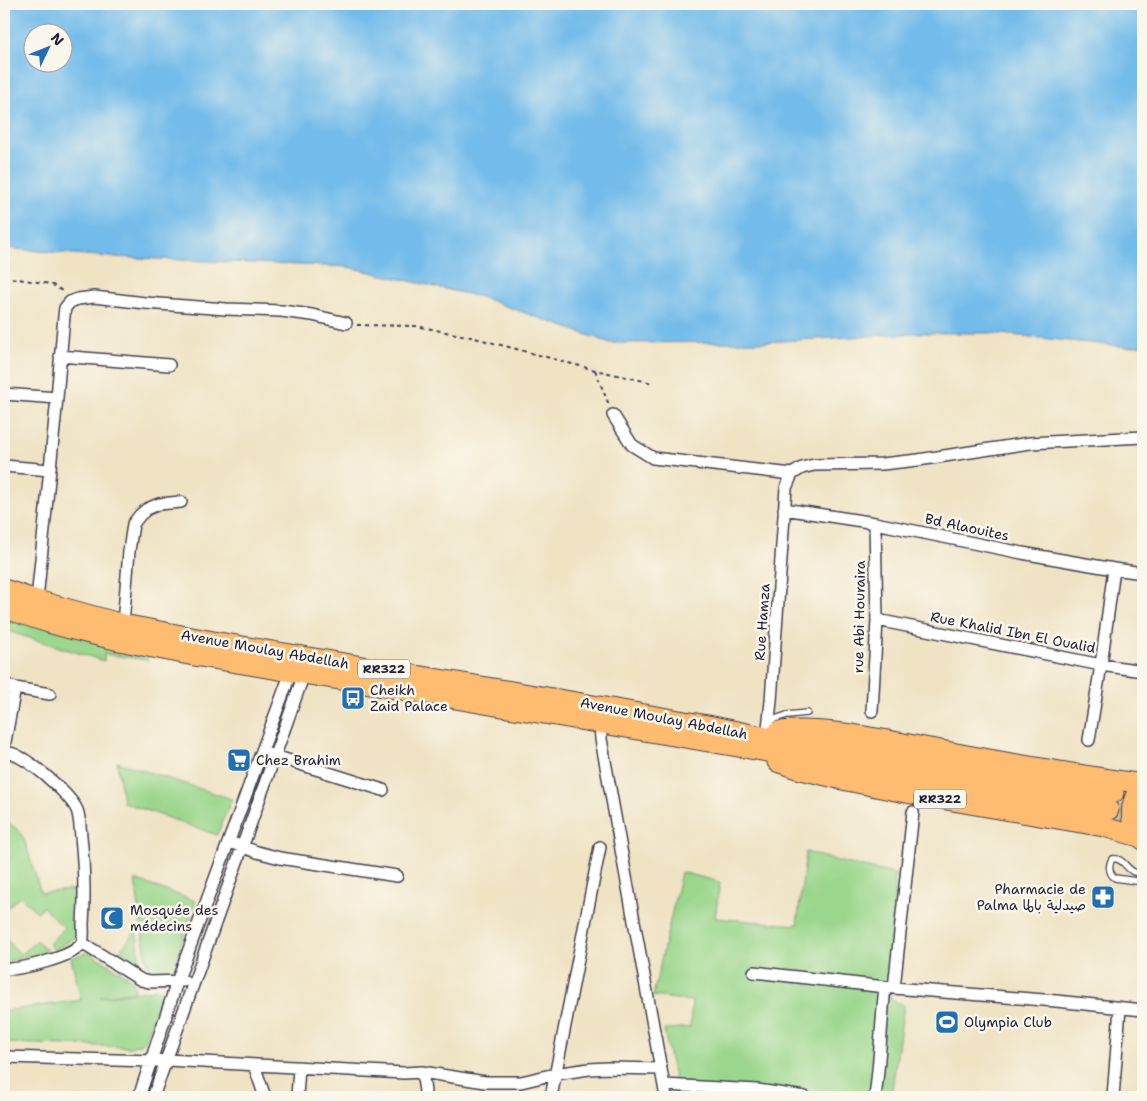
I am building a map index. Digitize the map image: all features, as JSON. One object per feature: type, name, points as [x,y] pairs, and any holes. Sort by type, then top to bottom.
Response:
[{"type":"main road","name":"Avenue Moulay Abdellah","points":[[4,589],[123,624],[219,642],[708,725],[848,734],[1143,785]]},
{"type":"main road","name":"Avenue Moulay Abdellah","points":[[4,613],[146,647],[194,656],[744,747],[1007,794],[1111,801],[768,729]]},
{"type":"main road","name":"Avenue Moulay Abdellah","points":[[744,747],[768,759],[797,769],[847,782],[1104,827],[1141,838]]},
{"type":"main road","name":"RR322","points":[[1141,838],[1132,823],[1131,811],[1134,799],[1143,785]]},
{"type":"street","points":[[37,600],[64,316],[65,308],[70,302],[94,297],[145,303],[281,311],[312,315],[346,324]]},
{"type":"street","points":[[60,356],[168,365]]},
{"type":"street","points":[[4,394],[57,398]]},
{"type":"street","points":[[613,414],[632,445],[653,458],[792,474],[802,468],[814,465],[882,464],[1030,443],[1143,437]]},
{"type":"street","points":[[4,466],[50,470]]},
{"type":"street","name":"Rue Hamza","points":[[768,729],[784,509],[786,488],[792,474]]},
{"type":"street","points":[[123,624],[133,524],[147,509],[159,504],[182,502]]},
{"type":"street","name":"Bd Alaouites","points":[[784,509],[875,523],[1022,553],[1143,573]]},
{"type":"street","name":"rue Abi Houraira","points":[[872,711],[877,620],[875,523]]},
{"type":"street","points":[[1089,740],[1114,569]]},
{"type":"street","name":"Rue Khalid Ibn El Oualid","points":[[877,620],[1101,665],[1143,671]]},
{"type":"street","points":[[139,1097],[178,982],[262,752],[297,673]]},
{"type":"street","points":[[153,1097],[276,756],[297,673]]},
{"type":"street","points":[[4,747],[9,686],[50,694]]},
{"type":"street","points":[[600,723],[601,738],[666,1097]]},
{"type":"street","points":[[4,752],[14,755],[42,772],[74,805],[79,818],[84,862],[82,943],[77,949],[68,954],[36,964],[4,970]]},
{"type":"street","points":[[262,752],[383,790]]},
{"type":"street","points":[[876,1097],[881,1023],[889,988],[912,812]]},
{"type":"street","points":[[229,842],[280,858],[397,876]]},
{"type":"street","points":[[550,1097],[600,848]]},
{"type":"street","points":[[82,943],[141,980],[149,982],[194,981]]},
{"type":"street","points":[[754,972],[889,988],[1143,1010]]},
{"type":"street","points":[[1113,1097],[1120,1008]]},
{"type":"street","points":[[4,1057],[167,1060],[404,1073],[422,1072],[485,1082],[521,1082],[589,1069],[660,1069]]},
{"type":"street","points":[[254,1065],[265,1097]]},
{"type":"street","points":[[297,1097],[299,1067]]},
{"type":"street","points":[[422,1072],[424,1097]]},
{"type":"street","points":[[664,1085],[756,1090],[805,1097]]},
{"type":"lane","points":[[768,729],[787,715],[807,713]]},
{"type":"lane","points":[[1143,874],[1136,873],[1119,859],[1114,858],[1110,861],[1110,870],[1115,878],[1143,882]]},
{"type":"path","points":[[4,277],[51,284],[62,290],[70,302]]},
{"type":"path","points":[[346,324],[416,326],[471,337],[595,370],[653,383]]},
{"type":"path","points":[[595,370],[613,414]]},
{"type":"path","points":[[4,613],[8,633],[4,649]]},
{"type":"green space","points":[[13,619],[149,655],[147,660],[104,654],[104,661],[4,630],[4,626],[9,627]]},
{"type":"green space","points":[[117,762],[232,799],[217,835],[123,802]]},
{"type":"green space","points":[[6,821],[18,830],[24,839],[41,893],[79,889],[78,936],[54,950],[49,944],[64,928],[43,907],[37,912],[20,896],[4,911],[4,823]]},
{"type":"green space","points":[[806,852],[895,874],[891,1000],[904,1005],[891,1097],[678,1097],[664,1030],[690,1027],[692,1001],[653,996],[681,872],[720,882],[715,918],[797,925]]},
{"type":"green space","points":[[135,880],[196,901],[172,971],[148,971]]},
{"type":"green space","points":[[136,930],[142,974],[117,955]]},
{"type":"green space","points":[[37,940],[48,952],[4,962],[4,945],[8,941],[21,955]]},
{"type":"green space","points":[[89,952],[133,980],[135,991],[100,997],[162,989],[146,1040],[130,1047],[4,1043],[4,1011],[81,1000],[71,958]]},
{"type":"water","points":[[4,4],[1143,4],[1143,345],[1128,347],[991,333],[921,333],[764,342],[610,343],[480,297],[348,267],[109,257],[4,248]]},
{"type":"tunnel","points":[[1109,810],[1143,816]]},
{"type":"place","name":"Cheikh Zaid Palace","points":[[353,698]]},
{"type":"place","name":"Chez Brahim","points":[[239,760]]},
{"type":"place","name":"Pharmacie de Palma صيدلية بالما","points":[[1103,897]]},
{"type":"place","name":"Mosquée des médecins","points":[[112,918]]},
{"type":"place","name":"Olympia Club","points":[[947,1022]]}]
